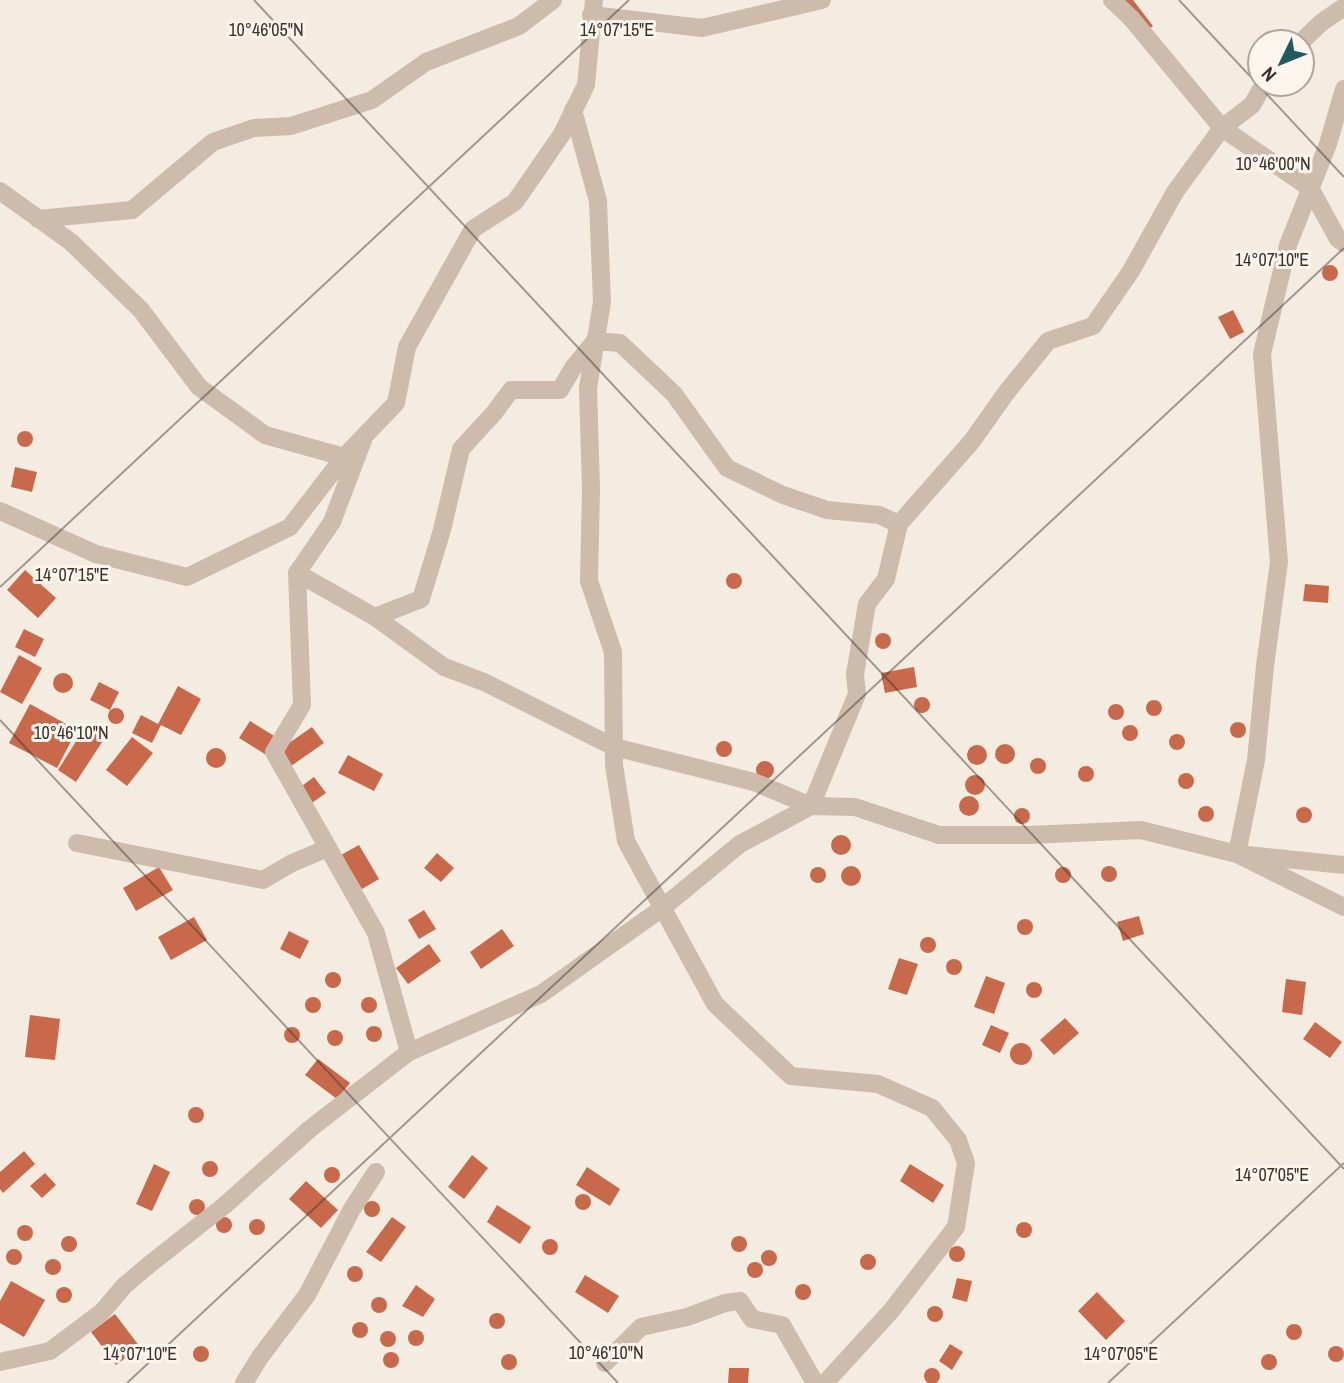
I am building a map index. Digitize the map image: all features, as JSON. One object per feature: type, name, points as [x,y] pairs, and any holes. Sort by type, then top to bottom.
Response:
[{"type":"street","points":[[38,219],[132,210],[213,142],[254,128],[291,126],[372,100],[426,62],[519,26],[553,0]]},
{"type":"street","points":[[0,511],[96,554],[187,577],[289,527],[344,457],[396,403],[407,347],[473,229],[515,202],[562,134],[586,85],[593,7],[702,28],[822,0]]},
{"type":"street","points":[[1112,0],[1131,18],[1222,128],[1310,188],[1338,239],[1344,243]]},
{"type":"street","points":[[1316,28],[1344,7]]},
{"type":"street","points":[[1237,854],[1256,760],[1279,562],[1262,354],[1288,245],[1328,144],[1344,89]]},
{"type":"street","points":[[0,1362],[50,1351],[91,1320],[150,1264],[225,1205],[311,1128],[409,1052],[541,994],[661,909],[740,844],[811,806],[857,694],[855,674],[867,604],[886,579],[899,524],[972,441],[1048,341],[1093,326],[1131,271],[1175,192],[1222,128],[1252,105],[1256,98]]},
{"type":"street","points":[[573,110],[598,201],[602,302],[587,387],[591,489],[589,581],[613,652],[614,765],[626,841],[715,1004],[791,1076],[878,1084],[932,1108],[958,1140],[966,1163],[956,1227],[891,1311],[825,1383]]},
{"type":"street","points":[[0,191],[71,242],[141,310],[199,387],[265,435],[344,457]]},
{"type":"street","points":[[595,341],[620,343],[674,394],[727,468],[805,503],[827,510],[878,515],[899,524]]},
{"type":"street","points":[[375,617],[421,599],[442,530],[461,449],[511,390],[560,390],[573,368],[595,341]]},
{"type":"street","points":[[364,437],[331,522],[297,573],[302,705],[274,752],[376,933],[409,1052]]},
{"type":"street","points":[[297,573],[375,617],[444,667],[484,682],[614,747],[754,782],[811,806],[855,807],[939,835],[1030,835],[1141,830],[1237,854],[1344,864]]},
{"type":"street","points":[[77,843],[263,880],[292,863],[328,848]]},
{"type":"street","points":[[1237,854],[1344,907]]},
{"type":"street","points":[[244,1383],[260,1357],[307,1295],[352,1209],[376,1172]]},
{"type":"street","points":[[605,1363],[641,1327],[740,1301],[752,1319],[782,1325],[815,1383]]},
{"type":"building","points":[[1120,0],[1133,0],[1153,26],[1137,38]]},
{"type":"building","points":[[1330,265],[1338,273],[1330,281],[1322,273]]},
{"type":"building","points":[[1233,310],[1244,332],[1230,339],[1218,317]]},
{"type":"building","points":[[25,431],[33,439],[25,447],[17,439]]},
{"type":"building","points":[[15,467],[37,472],[32,492],[11,487]]},
{"type":"building","points":[[25,570],[56,598],[38,618],[7,590]]},
{"type":"building","points":[[734,573],[742,581],[734,589],[726,581]]},
{"type":"building","points":[[1305,584],[1329,586],[1328,603],[1303,601]]},
{"type":"building","points":[[24,629],[44,639],[35,657],[15,647]]},
{"type":"building","points":[[883,633],[891,641],[883,649],[875,641]]},
{"type":"building","points":[[19,655],[42,668],[22,704],[0,692]]},
{"type":"building","points":[[914,667],[917,687],[885,693],[881,673]]},
{"type":"building","points":[[63,673],[70,676],[73,683],[70,690],[63,693],[56,690],[53,683],[56,676]]},
{"type":"building","points":[[99,682],[119,692],[110,710],[90,700]]},
{"type":"building","points":[[178,686],[201,699],[181,735],[161,725],[152,743],[132,733],[141,715],[158,724]]},
{"type":"building","points":[[922,697],[930,705],[922,713],[914,705]]},
{"type":"building","points":[[1154,700],[1162,708],[1154,716],[1146,708]]},
{"type":"building","points":[[30,704],[77,730],[57,768],[9,743]]},
{"type":"building","points":[[1116,704],[1124,712],[1116,720],[1108,712]]},
{"type":"building","points":[[116,708],[124,716],[116,724],[108,716]]},
{"type":"building","points":[[250,721],[279,739],[268,756],[239,738]]},
{"type":"building","points":[[1238,722],[1246,730],[1238,738],[1230,730]]},
{"type":"building","points":[[87,724],[106,736],[76,782],[58,770]]},
{"type":"building","points":[[1130,725],[1138,733],[1130,741],[1122,733]]},
{"type":"building","points":[[312,727],[324,743],[291,766],[279,750]]},
{"type":"building","points":[[1177,734],[1185,742],[1177,750],[1169,742]]},
{"type":"building","points":[[132,737],[153,753],[127,786],[106,770]]},
{"type":"building","points":[[724,741],[732,749],[724,757],[716,749]]},
{"type":"building","points":[[1005,744],[1012,747],[1015,754],[1012,761],[1005,764],[998,761],[995,754],[998,747]]},
{"type":"building","points":[[977,745],[984,748],[987,755],[984,762],[977,765],[970,762],[967,755],[970,748]]},
{"type":"building","points":[[216,748],[223,751],[226,758],[223,765],[216,768],[209,765],[206,758],[209,751]]},
{"type":"building","points":[[348,755],[383,774],[374,791],[338,773]]},
{"type":"building","points":[[1038,758],[1046,766],[1038,774],[1030,766]]},
{"type":"building","points":[[765,761],[771,764],[774,770],[771,776],[765,779],[759,776],[756,770],[759,764]]},
{"type":"building","points":[[1086,766],[1094,774],[1086,782],[1078,774]]},
{"type":"building","points":[[1186,773],[1194,781],[1186,789],[1178,781]]},
{"type":"building","points":[[975,775],[982,778],[985,785],[982,792],[975,795],[968,792],[965,785],[968,778]]},
{"type":"building","points":[[314,777],[326,793],[306,807],[295,791]]},
{"type":"building","points":[[969,796],[976,799],[979,806],[976,813],[969,816],[962,813],[959,806],[962,799]]},
{"type":"building","points":[[1206,806],[1214,814],[1206,822],[1198,814]]},
{"type":"building","points":[[1304,807],[1312,815],[1304,823],[1296,815]]},
{"type":"building","points":[[1022,808],[1030,816],[1022,824],[1014,816]]},
{"type":"building","points":[[841,835],[848,838],[851,845],[848,852],[841,855],[834,852],[831,845],[834,838]]},
{"type":"building","points":[[359,845],[379,879],[362,889],[341,855]]},
{"type":"building","points":[[437,853],[454,868],[441,882],[424,868]]},
{"type":"building","points":[[851,866],[858,869],[861,876],[858,883],[851,886],[844,883],[841,876],[844,869]]},
{"type":"building","points":[[1109,866],[1117,874],[1109,882],[1101,874]]},
{"type":"building","points":[[159,867],[173,890],[136,911],[123,888]]},
{"type":"building","points":[[818,867],[826,875],[818,883],[810,875]]},
{"type":"building","points":[[1063,867],[1071,875],[1063,883],[1055,875]]},
{"type":"building","points":[[424,910],[436,929],[419,939],[408,920]]},
{"type":"building","points":[[1139,916],[1144,934],[1123,941],[1117,922]]},
{"type":"building","points":[[194,917],[207,940],[171,960],[158,937]]},
{"type":"building","points":[[1025,919],[1033,927],[1025,935],[1017,927]]},
{"type":"building","points":[[502,929],[514,946],[481,969],[470,952]]},
{"type":"building","points":[[289,931],[309,941],[300,959],[280,949]]},
{"type":"building","points":[[928,937],[936,945],[928,953],[920,945]]},
{"type":"building","points":[[429,944],[441,961],[408,984],[396,968]]},
{"type":"building","points":[[899,958],[918,964],[907,995],[888,989]]},
{"type":"building","points":[[954,959],[962,967],[954,975],[946,967]]},
{"type":"building","points":[[333,972],[341,980],[333,988],[325,980]]},
{"type":"building","points":[[986,976],[1005,983],[994,1014],[974,1007]]},
{"type":"building","points":[[1286,979],[1306,982],[1302,1015],[1282,1012]]},
{"type":"building","points":[[1034,982],[1042,990],[1034,998],[1026,990]]},
{"type":"building","points":[[313,997],[321,1005],[313,1013],[305,1005]]},
{"type":"building","points":[[369,997],[377,1005],[369,1013],[361,1005]]},
{"type":"building","points":[[30,1015],[60,1019],[55,1060],[25,1057]]},
{"type":"building","points":[[1065,1018],[1079,1033],[1054,1055],[1040,1040]]},
{"type":"building","points":[[1315,1022],[1342,1042],[1330,1058],[1303,1039]]},
{"type":"building","points":[[991,1025],[1009,1033],[1000,1053],[982,1045]]},
{"type":"building","points":[[374,1026],[382,1034],[374,1042],[366,1034]]},
{"type":"building","points":[[292,1027],[300,1035],[292,1043],[284,1035]]},
{"type":"building","points":[[335,1030],[343,1038],[335,1046],[327,1038]]},
{"type":"building","points":[[1021,1043],[1029,1046],[1032,1054],[1029,1062],[1021,1065],[1013,1062],[1010,1054],[1013,1046]]},
{"type":"building","points":[[318,1059],[350,1083],[337,1099],[305,1075]]},
{"type":"building","points":[[196,1107],[204,1115],[196,1123],[188,1115]]},
{"type":"building","points":[[24,1151],[35,1164],[3,1193],[0,1189],[0,1172]]},
{"type":"building","points":[[472,1155],[488,1168],[464,1199],[448,1187]]},
{"type":"building","points":[[210,1161],[218,1169],[210,1177],[202,1169]]},
{"type":"building","points":[[154,1164],[170,1172],[152,1211],[136,1204]]},
{"type":"building","points":[[910,1164],[944,1185],[933,1203],[900,1181]]},
{"type":"building","points":[[332,1167],[340,1175],[332,1183],[324,1175]]},
{"type":"building","points":[[587,1167],[620,1189],[610,1206],[576,1185]]},
{"type":"building","points":[[45,1173],[56,1185],[42,1198],[30,1186]]},
{"type":"building","points":[[306,1181],[338,1210],[321,1228],[289,1199]]},
{"type":"building","points":[[583,1194],[591,1202],[583,1210],[575,1202]]},
{"type":"building","points":[[197,1199],[205,1207],[197,1215],[189,1207]]},
{"type":"building","points":[[372,1201],[380,1209],[372,1217],[364,1209]]},
{"type":"building","points":[[497,1205],[531,1227],[520,1244],[487,1222]]},
{"type":"building","points":[[224,1217],[232,1225],[224,1233],[216,1225]]},
{"type":"building","points":[[392,1217],[406,1227],[381,1262],[366,1252]]},
{"type":"building","points":[[257,1219],[265,1227],[257,1235],[249,1227]]},
{"type":"building","points":[[1024,1222],[1032,1230],[1024,1238],[1016,1230]]},
{"type":"building","points":[[25,1225],[33,1233],[25,1241],[17,1233]]},
{"type":"building","points":[[69,1236],[77,1244],[69,1252],[61,1244]]},
{"type":"building","points":[[739,1236],[747,1244],[739,1252],[731,1244]]},
{"type":"building","points":[[550,1239],[558,1247],[550,1255],[542,1247]]},
{"type":"building","points":[[957,1246],[965,1254],[957,1262],[949,1254]]},
{"type":"building","points":[[14,1249],[22,1257],[14,1265],[6,1257]]},
{"type":"building","points":[[769,1250],[777,1258],[769,1266],[761,1258]]},
{"type":"building","points":[[868,1254],[876,1262],[868,1270],[860,1262]]},
{"type":"building","points":[[53,1259],[61,1267],[53,1275],[45,1267]]},
{"type":"building","points":[[755,1262],[763,1270],[755,1278],[747,1270]]},
{"type":"building","points":[[355,1266],[363,1274],[355,1282],[347,1274]]},
{"type":"building","points":[[585,1275],[619,1296],[608,1313],[575,1292]]},
{"type":"building","points":[[957,1278],[972,1281],[967,1302],[952,1298]]},
{"type":"building","points":[[11,1281],[45,1300],[24,1337],[0,1323],[0,1301]]},
{"type":"building","points":[[803,1284],[811,1292],[803,1300],[795,1292]]},
{"type":"building","points":[[416,1285],[435,1299],[423,1317],[402,1306]]},
{"type":"building","points":[[64,1287],[72,1295],[64,1303],[56,1295]]},
{"type":"building","points":[[1097,1292],[1125,1321],[1106,1340],[1078,1311]]},
{"type":"building","points":[[379,1297],[387,1305],[379,1313],[371,1305]]},
{"type":"building","points":[[935,1306],[943,1314],[935,1322],[927,1314]]},
{"type":"building","points":[[497,1313],[505,1321],[497,1329],[489,1321]]},
{"type":"building","points":[[115,1314],[140,1347],[116,1365],[91,1332]]},
{"type":"building","points":[[360,1322],[368,1330],[360,1338],[352,1330]]},
{"type":"building","points":[[1294,1324],[1302,1332],[1294,1340],[1286,1332]]},
{"type":"building","points":[[416,1330],[424,1338],[416,1346],[408,1338]]},
{"type":"building","points":[[388,1331],[396,1339],[388,1347],[380,1339]]},
{"type":"building","points":[[950,1344],[963,1352],[952,1370],[939,1361]]},
{"type":"building","points":[[201,1346],[209,1354],[201,1362],[193,1354]]},
{"type":"building","points":[[1336,1346],[1344,1354],[1336,1362],[1328,1354]]},
{"type":"building","points":[[391,1352],[399,1360],[391,1368],[383,1360]]},
{"type":"building","points":[[509,1354],[517,1362],[509,1370],[501,1362]]},
{"type":"building","points":[[1269,1354],[1277,1362],[1269,1370],[1261,1362]]},
{"type":"building","points":[[729,1368],[749,1368],[748,1383],[728,1383]]},
{"type":"building","points":[[932,1368],[940,1376],[932,1384],[924,1376]]}]
